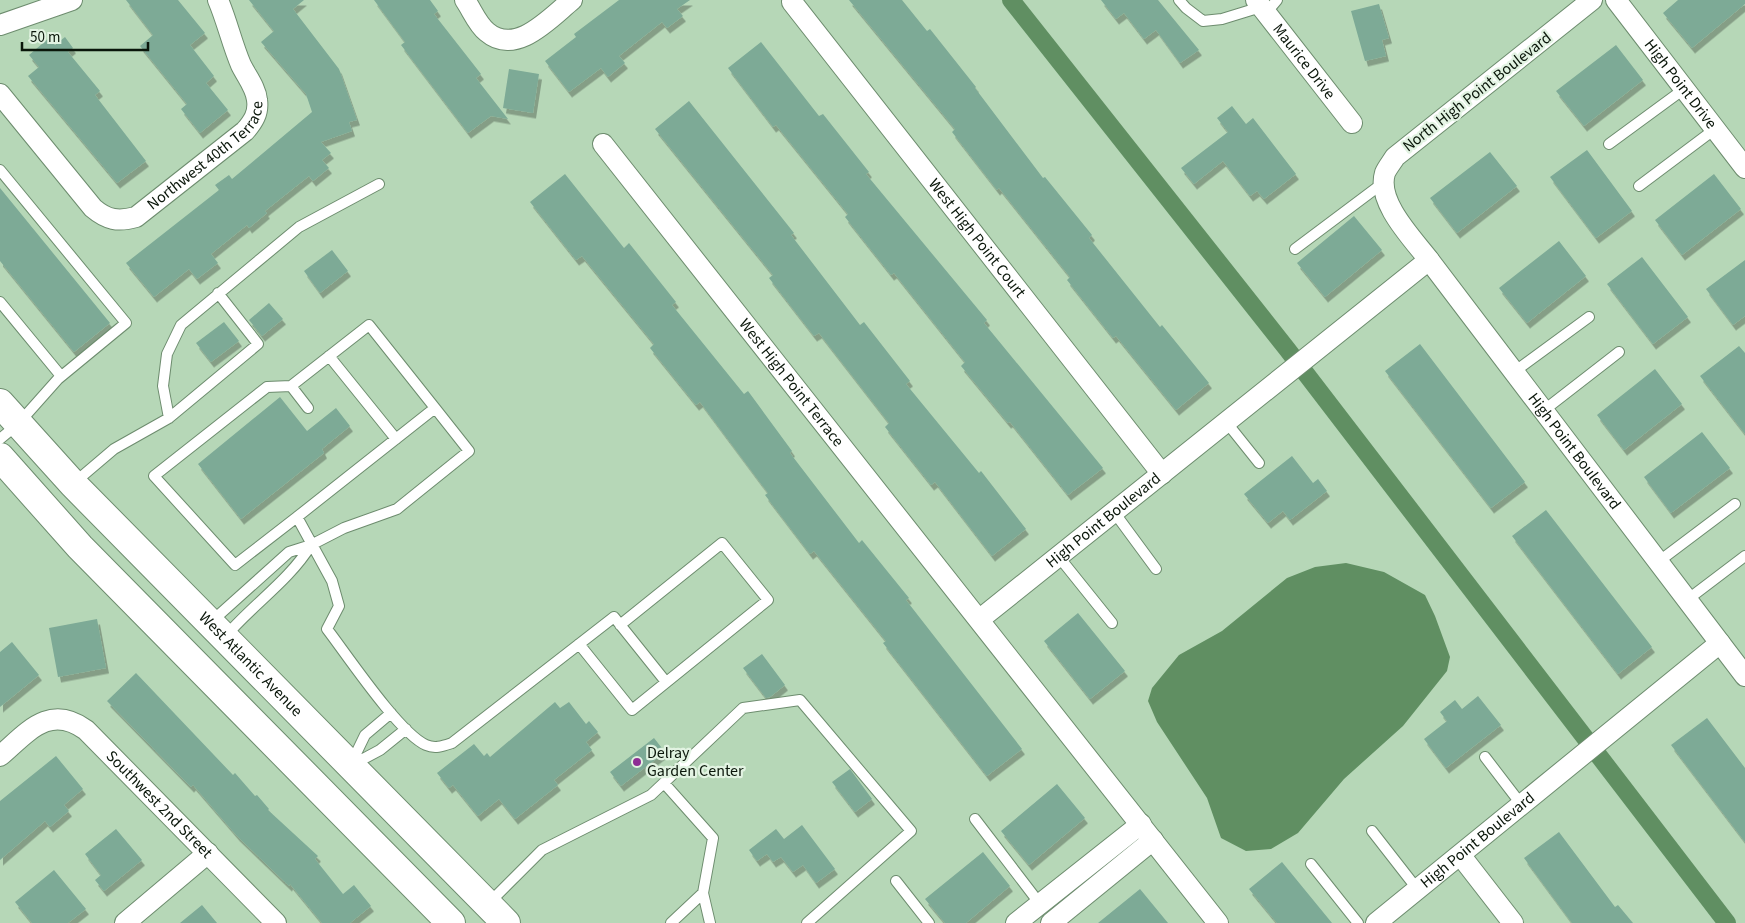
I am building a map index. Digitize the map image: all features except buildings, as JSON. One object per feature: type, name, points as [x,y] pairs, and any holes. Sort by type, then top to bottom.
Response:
[{"type":"main road","name":"West Atlantic Avenue","points":[[0,403],[9,431],[73,484],[497,914]]},
{"type":"main road","points":[[0,457],[80,547],[451,923]]},
{"type":"main road","points":[[322,792],[351,766]]},
{"type":"street","points":[[0,25],[72,0]]},
{"type":"street","name":"Northwest 40th Terrace","points":[[0,94],[93,208],[102,216],[113,220],[136,217],[244,131],[252,122],[257,112],[258,100],[233,44],[218,0]]},
{"type":"street","points":[[465,0],[487,32],[503,39],[520,38],[531,33],[572,0]]},
{"type":"street","name":"North High Point Boulevard","points":[[1384,190],[1385,172],[1395,157],[1592,0]]},
{"type":"street","name":"High Point Drive","points":[[1616,0],[1745,168]]},
{"type":"street","name":"West High Point Court","points":[[792,2],[1162,474]]},
{"type":"street","name":"Maurice Drive","points":[[1265,5],[1352,123]]},
{"type":"street","name":"West High Point Terrace","points":[[603,144],[980,620]]},
{"type":"street","name":"High Point Boulevard","points":[[1384,190],[1392,210],[1745,676]]},
{"type":"street","name":"High Point Boulevard","points":[[980,620],[1288,376],[1430,260]]},
{"type":"street","points":[[980,620],[1218,923]]},
{"type":"street","name":"High Point Boulevard","points":[[1376,923],[1461,856],[1521,804],[1720,643]]},
{"type":"street","name":"Southwest 2nd Street","points":[[0,756],[40,723],[52,719],[76,722],[276,923]]},
{"type":"street","points":[[1016,923],[1140,824]]},
{"type":"street","points":[[1053,922],[1153,840]]},
{"type":"street","points":[[124,923],[208,853]]},
{"type":"street","points":[[1461,856],[1513,923]]},
{"type":"lane","points":[[1180,0],[1186,8],[1204,21],[1222,19],[1265,5]]},
{"type":"lane","points":[[1609,144],[1684,89]]},
{"type":"lane","points":[[1639,186],[1715,129]]},
{"type":"lane","points":[[0,170],[126,323],[60,376],[9,431]]},
{"type":"lane","points":[[169,418],[163,386],[167,354],[181,325],[299,228],[379,184]]},
{"type":"lane","points":[[1295,249],[1384,190]]},
{"type":"lane","points":[[73,484],[114,449],[169,418],[258,344],[218,293]]},
{"type":"lane","points":[[0,302],[60,376]]},
{"type":"lane","points":[[1514,372],[1589,317]]},
{"type":"lane","points":[[218,630],[288,552],[311,545],[344,528],[397,509],[469,451],[435,408],[368,326],[291,386],[267,387],[154,476],[235,565],[435,408]]},
{"type":"lane","points":[[1543,411],[1619,352]]},
{"type":"lane","points":[[329,356],[396,439]]},
{"type":"lane","points":[[291,386],[308,408]]},
{"type":"lane","points":[[1227,423],[1259,464]]},
{"type":"lane","points":[[1658,562],[1735,504]]},
{"type":"lane","points":[[1114,512],[1156,569]]},
{"type":"lane","points":[[297,517],[332,581],[338,606],[327,629],[391,713],[406,729],[426,745],[434,747],[452,743],[614,617],[666,682]]},
{"type":"lane","points":[[579,644],[632,710],[768,600],[722,542],[620,625]]},
{"type":"lane","points":[[218,630],[243,616],[299,565],[311,545]]},
{"type":"lane","points":[[1687,600],[1745,556]]},
{"type":"lane","points":[[1059,557],[1112,623]]},
{"type":"lane","points":[[497,914],[542,850],[651,795],[743,708],[800,700],[911,831],[807,923]]},
{"type":"lane","points":[[351,766],[365,735],[391,713]]},
{"type":"lane","points":[[351,766],[380,750],[406,729]]},
{"type":"lane","points":[[1485,757],[1521,804]]},
{"type":"lane","points":[[664,783],[713,838],[703,893],[710,923]]},
{"type":"lane","points":[[975,819],[1040,904]]},
{"type":"lane","points":[[1372,831],[1418,890]]},
{"type":"lane","points":[[1311,864],[1358,923]]},
{"type":"lane","points":[[896,882],[928,923]]},
{"type":"lane","points":[[671,923],[703,893]]},
{"type":"shaded area","points":[[1346,563],[1384,572],[1425,595],[1450,657],[1447,671],[1403,726],[1344,779],[1298,833],[1271,849],[1246,851],[1221,838],[1207,798],[1157,722],[1148,701],[1152,688],[1179,655],[1222,631],[1287,578],[1315,567]]},
{"type":"waterway","points":[[1011,0],[1287,349],[1727,923]]},
{"type":"place","name":"Delray Garden Center","points":[[637,762]]}]
